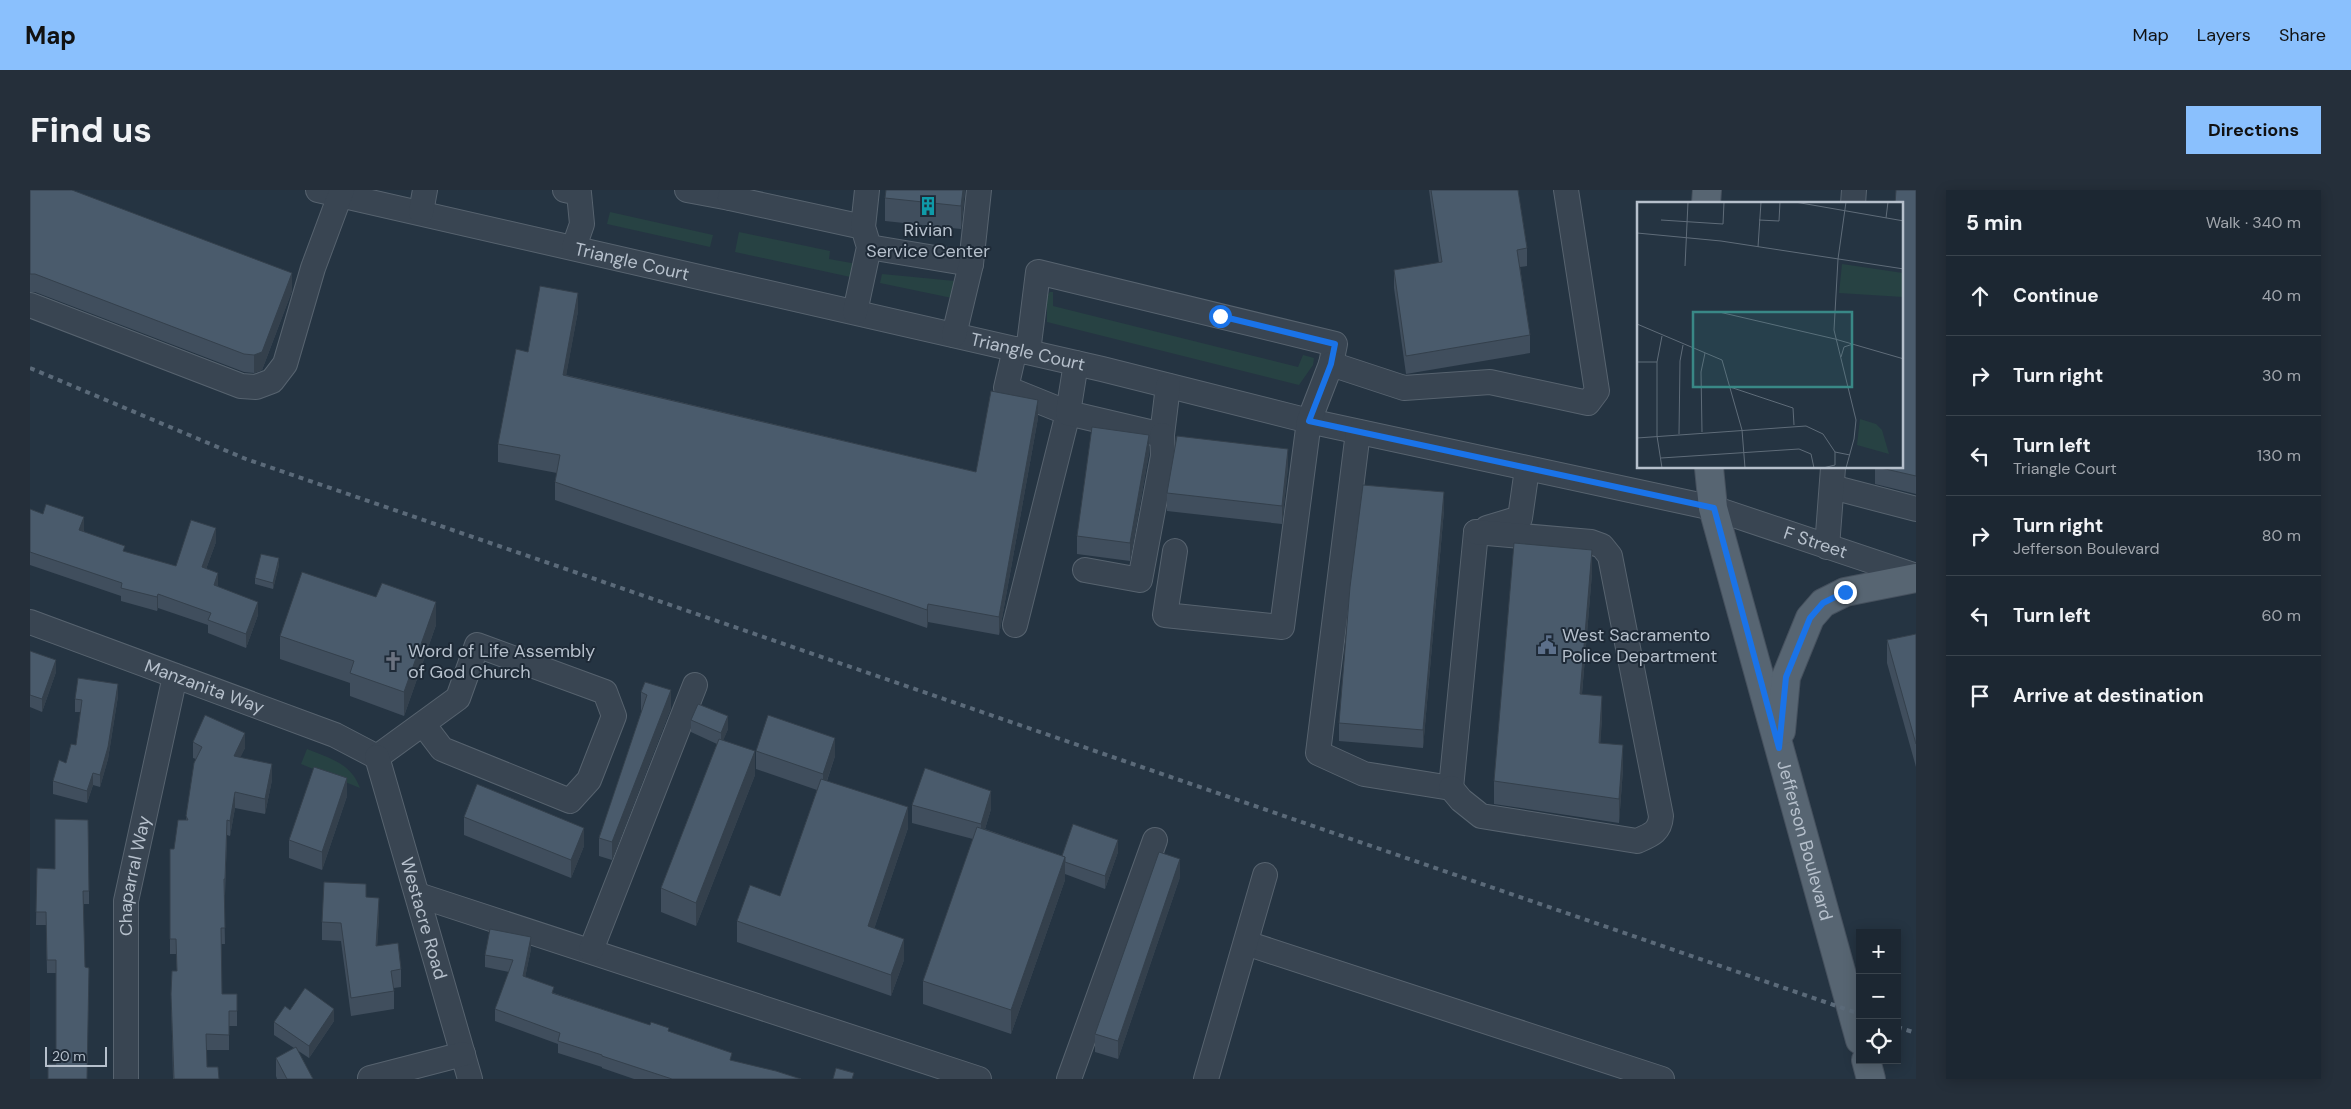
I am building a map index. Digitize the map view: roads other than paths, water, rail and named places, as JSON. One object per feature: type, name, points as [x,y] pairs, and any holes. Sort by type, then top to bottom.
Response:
[{"type":"main road","name":"Jefferson Boulevard","points":[[1709,469],[1714,508],[1856,1026]]},
{"type":"main road","points":[[1779,748],[1786,677],[1810,618],[1823,603],[1845,592],[1916,577]]},
{"type":"main road","points":[[1867,1064],[1871,1079]]},
{"type":"street","name":"Triangle Court","points":[[318,190],[423,201],[574,247],[1022,350],[1309,421],[1714,508]]},
{"type":"street","points":[[565,190],[580,193],[582,224],[574,247]]},
{"type":"street","points":[[687,190],[731,194],[866,237],[971,264]]},
{"type":"street","points":[[855,312],[866,237],[867,190]]},
{"type":"street","points":[[954,335],[971,264],[979,190]]},
{"type":"street","points":[[1331,364],[1404,388],[1490,382],[1588,403],[1597,391],[1566,190]]},
{"type":"street","points":[[30,305],[241,386],[256,387],[272,381],[285,364],[312,268],[342,192]]},
{"type":"street","points":[[1162,435],[1068,413],[1006,388],[1022,350],[1038,272],[1335,344],[1331,364],[1309,421],[1282,627],[1165,615],[1176,551]]},
{"type":"street","points":[[1015,625],[1068,413],[1076,363]]},
{"type":"street","points":[[1085,570],[1140,580],[1163,456],[1162,435],[1168,386]]},
{"type":"street","points":[[1358,432],[1318,754],[1364,774],[1451,788],[1461,800],[1481,816],[1638,841],[1656,832],[1660,825],[1660,816],[1610,556],[1602,546],[1591,542],[1476,532]]},
{"type":"street","points":[[1476,532],[1520,518],[1528,469]]},
{"type":"street","points":[[1827,546],[1832,477],[1916,509]]},
{"type":"street","name":"F Street","points":[[1714,508],[1916,577]]},
{"type":"street","points":[[1451,788],[1476,532]]},
{"type":"street","name":"Manzanita Way","points":[[30,622],[335,735],[377,757]]},
{"type":"street","points":[[377,757],[458,698],[477,646],[605,692],[614,716],[589,780],[570,801],[442,749],[423,724]]},
{"type":"street","name":"Chaparral Way","points":[[126,1079],[126,901],[175,676]]},
{"type":"street","points":[[591,950],[695,685]]},
{"type":"street","name":"Westacre Road","points":[[377,757],[471,1072]]},
{"type":"street","points":[[1069,1079],[1155,840]]},
{"type":"street","points":[[1206,1079],[1265,876]]},
{"type":"street","points":[[418,895],[591,950],[979,1079]]},
{"type":"street","points":[[1246,943],[1662,1079]]},
{"type":"street","points":[[370,1078],[471,1072]]},
{"type":"railway","points":[[30,368],[246,459],[1856,1013]]},
{"type":"railway","points":[[1901,1028],[1916,1033]]},
{"type":"place","name":"Rivian Service Center","points":[[928,206]]},
{"type":"place","name":"West Sacramento Police Department","points":[[1547,645]]},
{"type":"place","name":"Word of Life Assembly of God Church","points":[[393,661]]}]
